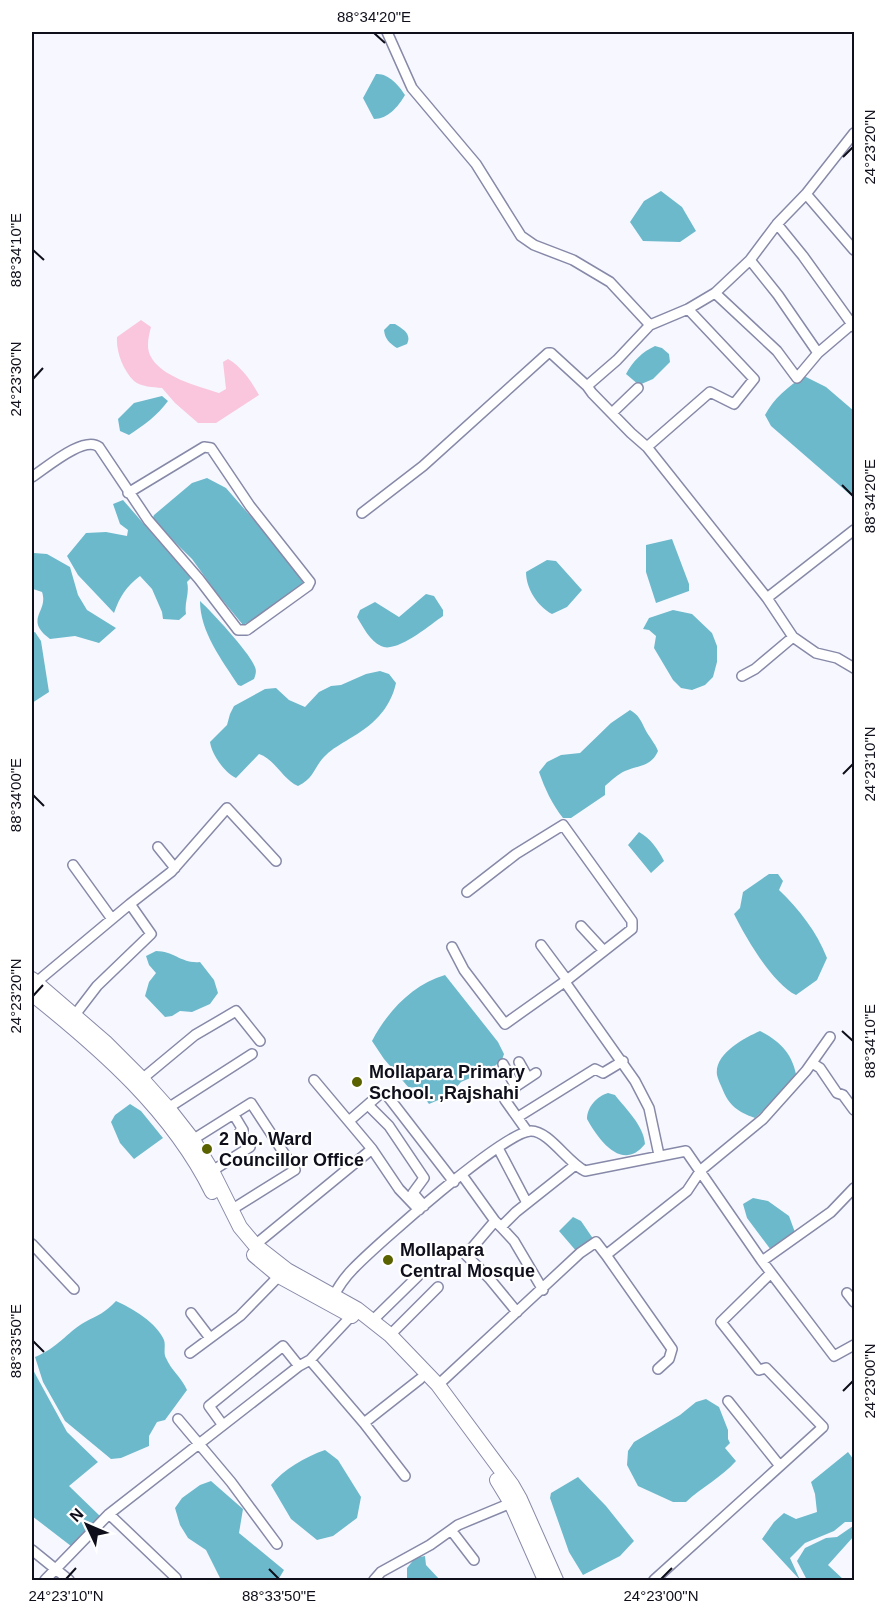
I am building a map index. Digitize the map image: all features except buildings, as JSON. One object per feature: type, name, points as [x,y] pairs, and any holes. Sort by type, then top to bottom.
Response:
[{"type":"street","points":[[387,32],[412,88],[476,164],[521,236],[534,245],[573,260],[610,282],[650,325]]},
{"type":"street","points":[[587,386],[617,360],[650,325],[688,309],[715,293],[750,260],[777,224],[806,194],[855,133]]},
{"type":"street","points":[[806,194],[855,250]]},
{"type":"street","points":[[715,293],[777,351],[797,378],[818,353],[853,325],[803,255],[777,224]]},
{"type":"street","points":[[750,260],[778,295],[818,353]]},
{"type":"street","points":[[647,447],[710,392],[734,404],[754,379],[688,309]]},
{"type":"street","points":[[362,513],[423,466],[548,353],[551,353],[647,447],[767,598],[793,637],[816,653],[837,658],[854,667]]},
{"type":"street","points":[[612,413],[638,388]]},
{"type":"street","points":[[32,477],[76,447],[92,443],[99,447],[128,493],[148,520],[199,579],[238,630],[247,630],[308,586],[310,582],[250,506],[211,448],[207,447],[128,493]]},
{"type":"street","points":[[767,598],[855,530]]},
{"type":"street","points":[[742,676],[764,662],[793,637]]},
{"type":"street","points":[[276,861],[227,808],[175,868],[32,989],[72,1019],[142,1079],[168,1108],[233,1232],[250,1251],[279,1276],[332,1299]]},
{"type":"street","points":[[452,947],[464,970],[505,1024],[566,981],[632,929],[632,921],[563,825],[516,855],[467,892]]},
{"type":"street","points":[[158,847],[175,868]]},
{"type":"street","points":[[73,865],[112,919]]},
{"type":"street","points":[[72,1019],[97,986],[151,934],[130,904]]},
{"type":"street","points":[[581,926],[604,951]]},
{"type":"street","points":[[541,945],[623,1061],[649,1108],[659,1155]]},
{"type":"street","points":[[142,1079],[195,1035],[236,1011],[260,1041]]},
{"type":"street","points":[[72,1019],[212,1171],[240,1227],[255,1245],[287,1270],[372,1321],[390,1335],[438,1385],[516,1492],[556,1581]]},
{"type":"street","points":[[606,1255],[687,1191],[701,1170],[764,1119],[812,1063],[830,1037]]},
{"type":"street","points":[[168,1108],[252,1053]]},
{"type":"street","points":[[518,1117],[595,1070],[603,1073],[623,1061]]},
{"type":"street","points":[[519,1062],[532,1076],[504,1096],[527,1131]]},
{"type":"street","points":[[812,1063],[820,1068],[837,1093],[843,1095],[855,1110]]},
{"type":"street","points":[[503,1064],[516,1087]]},
{"type":"street","points":[[314,1080],[372,1149],[399,1189],[421,1208]]},
{"type":"street","points":[[349,1121],[380,1094],[386,1094],[454,1182]]},
{"type":"street","points":[[188,1143],[251,1103],[295,1170],[231,1210]]},
{"type":"street","points":[[368,1105],[389,1126],[424,1178],[412,1191],[421,1208]]},
{"type":"street","points":[[212,1171],[250,1147],[240,1131],[243,1130],[234,1114]]},
{"type":"street","points":[[332,1299],[352,1270],[421,1208],[498,1148],[527,1131],[538,1132],[546,1136],[574,1166],[585,1172],[686,1151],[762,1261],[834,1356],[854,1346]]},
{"type":"street","points":[[498,1148],[527,1203]]},
{"type":"street","points":[[255,1245],[372,1149]]},
{"type":"street","points":[[517,1312],[489,1278],[466,1255],[498,1224],[574,1166]]},
{"type":"street","points":[[462,1175],[498,1224],[514,1241],[543,1290]]},
{"type":"street","points":[[762,1261],[831,1212],[855,1188]]},
{"type":"street","points":[[438,1385],[543,1290],[580,1253],[596,1242],[672,1349],[669,1359],[658,1369]]},
{"type":"street","points":[[32,1244],[74,1289]]},
{"type":"street","points":[[654,1581],[823,1427],[766,1368],[759,1370],[722,1322],[771,1273]]},
{"type":"street","points":[[190,1353],[240,1316],[279,1276]]},
{"type":"street","points":[[372,1321],[418,1276]]},
{"type":"street","points":[[390,1335],[438,1287]]},
{"type":"street","points":[[847,1293],[855,1302]]},
{"type":"street","points":[[45,1581],[109,1514],[222,1424],[310,1360],[354,1312]]},
{"type":"street","points":[[354,1312],[420,1379],[505,1490],[545,1581]]},
{"type":"street","points":[[191,1313],[210,1338]]},
{"type":"street","points":[[222,1424],[209,1406],[283,1346],[299,1366]]},
{"type":"street","points":[[310,1360],[364,1423],[405,1476]]},
{"type":"street","points":[[364,1423],[420,1379]]},
{"type":"street","points":[[728,1401],[780,1466]]},
{"type":"street","points":[[178,1419],[231,1482],[277,1544]]},
{"type":"street","points":[[374,1581],[381,1572],[430,1545],[458,1525],[511,1503]]},
{"type":"street","points":[[109,1514],[176,1578]]},
{"type":"street","points":[[451,1530],[474,1560]]},
{"type":"street","points":[[32,1550],[69,1581]]},
{"type":"shaded area","points":[[141,320],[151,327],[148,344],[150,355],[155,363],[171,375],[219,393],[226,389],[223,362],[228,359],[242,370],[259,395],[216,423],[198,423],[162,388],[137,383],[130,377],[119,355],[117,337]]},
{"type":"water","points":[[376,74],[385,75],[393,80],[405,95],[392,112],[374,119],[363,98]]},
{"type":"water","points":[[661,191],[682,207],[696,231],[680,242],[643,241],[630,222],[644,201]]},
{"type":"water","points":[[390,324],[395,324],[406,332],[407,344],[397,348],[388,340],[384,330]]},
{"type":"water","points":[[655,346],[669,354],[670,362],[653,379],[639,385],[626,374],[638,357]]},
{"type":"water","points":[[804,376],[826,387],[854,411],[854,498],[771,426],[765,415],[782,393]]},
{"type":"water","points":[[162,396],[168,401],[150,420],[129,435],[120,431],[118,419],[134,403]]},
{"type":"water","points":[[207,478],[226,488],[288,559],[304,584],[279,606],[243,625],[192,559],[152,520],[154,515],[192,483]]},
{"type":"water","points":[[123,500],[191,578],[187,582],[186,614],[179,620],[163,619],[152,589],[140,576],[124,592],[114,613],[78,575],[67,556],[86,533],[106,532],[127,536],[128,530],[120,524],[113,504]]},
{"type":"water","points":[[672,539],[689,584],[689,591],[656,603],[646,572],[646,545]]},
{"type":"water","points":[[34,553],[47,554],[70,567],[78,595],[87,610],[116,628],[99,643],[75,636],[50,639],[42,632],[37,621],[42,605],[42,592],[33,589],[32,585],[32,555]]},
{"type":"water","points":[[547,560],[556,561],[582,590],[567,607],[552,614],[537,601],[530,590],[526,572]]},
{"type":"water","points":[[426,594],[434,596],[443,610],[443,616],[413,637],[395,646],[381,646],[373,641],[357,617],[360,610],[375,602],[399,617]]},
{"type":"water","points":[[200,601],[245,651],[256,669],[254,679],[241,686],[238,685],[208,635]]},
{"type":"water","points":[[673,610],[692,614],[712,633],[717,646],[717,662],[713,677],[705,685],[692,690],[681,688],[673,680],[654,648],[656,636],[649,630],[643,629],[649,618]]},
{"type":"water","points":[[35,632],[41,641],[49,692],[32,703],[32,633]]},
{"type":"water","points":[[380,671],[389,674],[396,683],[385,709],[365,729],[328,753],[304,783],[298,786],[292,783],[270,761],[259,754],[236,778],[216,758],[210,742],[227,725],[234,706],[265,689],[276,688],[289,700],[305,707],[319,692],[331,686],[341,685],[366,674]]},
{"type":"water","points":[[630,710],[639,718],[655,745],[658,751],[655,756],[648,763],[620,774],[605,786],[605,795],[571,818],[563,818],[549,796],[539,772],[547,762],[561,755],[580,753],[611,723]]},
{"type":"water","points":[[639,832],[654,845],[664,861],[651,873],[628,845]]},
{"type":"water","points":[[769,874],[778,874],[783,881],[779,890],[807,921],[827,958],[817,980],[796,995],[778,981],[769,970],[734,914],[740,908],[743,892]]},
{"type":"water","points":[[156,951],[188,961],[200,962],[214,980],[218,993],[210,1004],[192,1012],[180,1011],[165,1017],[145,996],[149,982],[156,973],[149,965],[146,956]]},
{"type":"water","points":[[445,975],[498,1042],[504,1054],[502,1060],[491,1069],[461,1082],[450,1095],[429,1104],[416,1087],[409,1088],[372,1041],[385,1020],[402,1000],[422,985]]},
{"type":"water","points":[[760,1031],[785,1050],[792,1062],[797,1079],[755,1118],[739,1111],[731,1104],[718,1078],[717,1067],[731,1048]]},
{"type":"water","points":[[608,1093],[615,1095],[634,1118],[644,1137],[645,1144],[636,1152],[628,1155],[612,1150],[597,1135],[587,1119],[593,1103]]},
{"type":"water","points":[[130,1104],[141,1111],[163,1138],[134,1159],[120,1143],[111,1122],[115,1115]]},
{"type":"water","points":[[753,1198],[768,1201],[789,1216],[796,1235],[771,1250],[747,1218],[743,1204]]},
{"type":"water","points":[[573,1217],[581,1221],[594,1240],[577,1252],[559,1231]]},
{"type":"water","points":[[116,1301],[150,1322],[161,1334],[168,1362],[187,1390],[165,1420],[157,1422],[149,1436],[149,1446],[121,1458],[111,1459],[65,1421],[43,1382],[35,1357],[50,1349],[78,1326],[105,1311]]},
{"type":"water","points":[[32,1368],[67,1432],[98,1462],[69,1486],[100,1516],[71,1546],[32,1516]]},
{"type":"water","points":[[706,1399],[719,1407],[728,1430],[730,1443],[725,1448],[736,1461],[686,1502],[673,1502],[638,1486],[627,1465],[628,1451],[634,1442],[680,1415],[696,1402]]},
{"type":"water","points":[[325,1450],[338,1460],[361,1497],[357,1518],[333,1536],[317,1540],[291,1519],[271,1485],[295,1464]]},
{"type":"water","points":[[848,1452],[854,1460],[854,1522],[845,1522],[834,1531],[805,1543],[790,1558],[800,1580],[762,1539],[774,1522],[784,1513],[796,1519],[817,1512],[811,1482]]},
{"type":"water","points":[[578,1477],[606,1506],[634,1541],[620,1556],[583,1575],[569,1552],[550,1498],[551,1493]]},
{"type":"water","points":[[211,1481],[243,1509],[239,1533],[284,1570],[278,1580],[221,1580],[206,1550],[188,1538],[180,1525],[175,1508],[182,1498],[200,1485]]},
{"type":"water","points":[[853,1526],[854,1536],[828,1565],[844,1580],[807,1580],[797,1561],[805,1548],[826,1538],[837,1537]]},
{"type":"water","points":[[425,1556],[426,1565],[440,1580],[407,1580],[407,1568],[415,1558]]},
{"type":"place","name":"Mollapara Primary School. ,Rajshahi","points":[[357,1082]]},
{"type":"place","name":"2 No. Ward Councillor Office","points":[[207,1149]]},
{"type":"place","name":"Mollapara Central Mosque","points":[[388,1260]]}]
